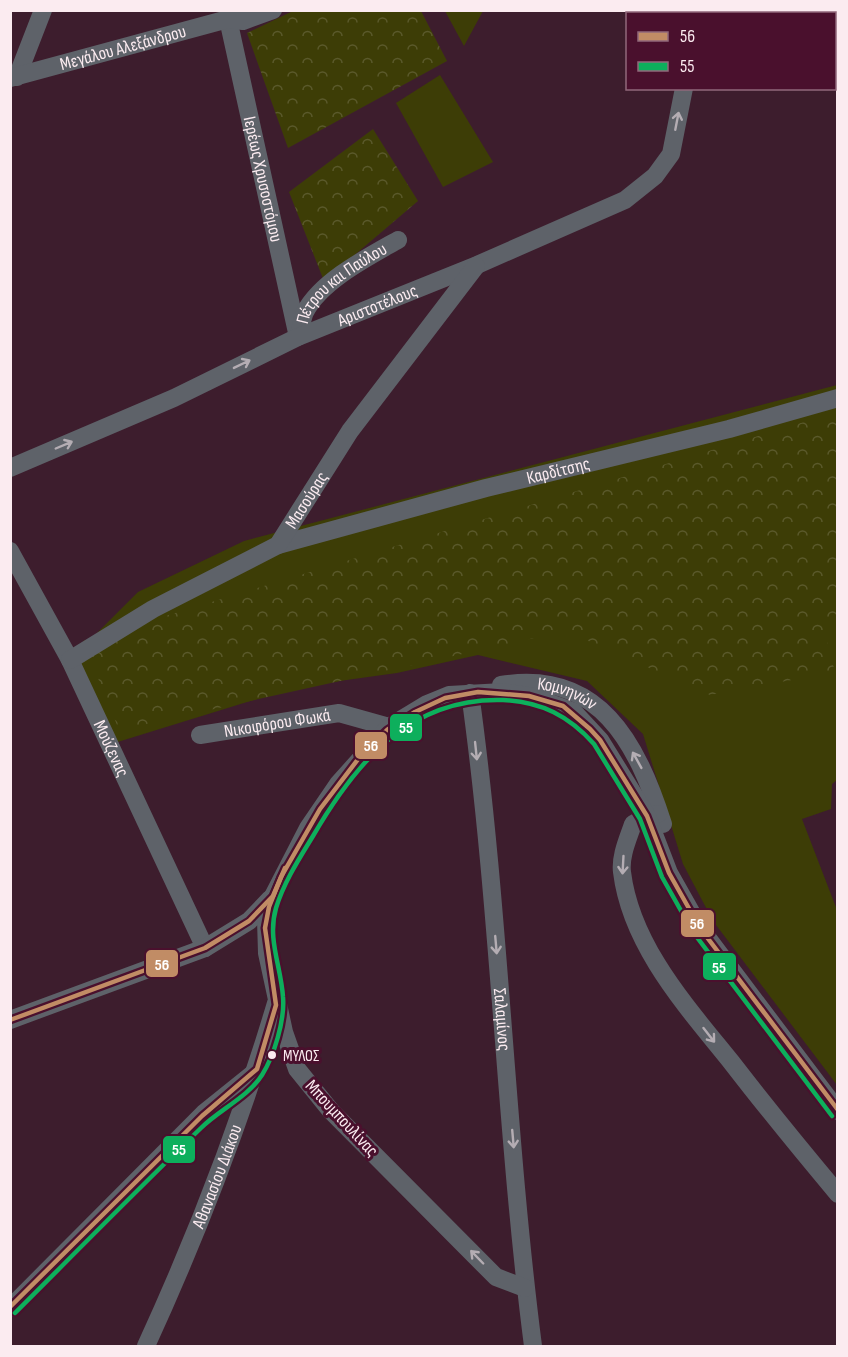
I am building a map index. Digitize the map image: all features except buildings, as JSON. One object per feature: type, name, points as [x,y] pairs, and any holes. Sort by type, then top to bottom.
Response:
[{"type":"street","points":[[14,78],[43,10]]},
{"type":"street","points":[[229,15],[243,21],[273,10]]},
{"type":"street","name":"Μεγάλου Αλεξάνδρου","points":[[14,78],[229,15]]},
{"type":"street","name":"Ιερέως Χρυσοστόμου","points":[[229,15],[298,337]]},
{"type":"street","name":"Αριστοτέλους","points":[[10,468],[174,398],[298,337],[477,265],[625,200],[654,176],[671,154],[684,90]]},
{"type":"street","name":"Πέτρου και Παύλου","points":[[298,337],[306,312],[319,295],[355,264],[398,240]]},
{"type":"street","name":"Μασούρας","points":[[70,660],[153,609],[278,544],[350,431],[477,265]]},
{"type":"street","name":"Καρδίτσης","points":[[278,544],[486,488],[729,429],[837,398]]},
{"type":"street","name":"Μούζενας","points":[[10,552],[70,660],[205,948]]},
{"type":"street","name":"Κομνηνών","points":[[470,693],[503,692],[534,696],[574,712],[600,740],[653,815],[700,928],[837,1111]]},
{"type":"street","name":"Μπουμπουλίνας","points":[[470,693],[449,695],[427,704],[388,727],[326,801],[284,871],[273,896],[266,920],[267,953],[277,1002],[297,1069],[331,1111],[496,1276],[525,1288]]},
{"type":"street","name":"Σαλαμίνος","points":[[470,693],[496,944],[525,1288],[533,1347]]},
{"type":"street","name":"Νικοφόρου Φωκά","points":[[200,735],[339,713],[388,727]]},
{"type":"street","points":[[653,815],[633,824],[625,847],[621,870],[631,910],[650,954],[700,1023],[837,1194]]},
{"type":"street","points":[[10,1020],[205,948],[249,921],[273,896]]},
{"type":"street","name":"Αθανασίου Διάκου","points":[[146,1347],[214,1190],[256,1071],[277,1002]]},
{"type":"street","points":[[10,1308],[204,1113],[256,1071]]},
{"type":"green space","points":[[295,10],[421,11],[447,61],[288,148],[247,33]]},
{"type":"green space","points":[[445,11],[483,11],[464,46]]},
{"type":"green space","points":[[440,75],[493,162],[443,187],[396,103]]},
{"type":"green space","points":[[373,129],[418,201],[324,281],[289,192]]},
{"type":"green space","points":[[837,385],[837,780],[832,784],[831,809],[802,819],[837,910],[837,1085],[713,921],[683,864],[643,734],[587,681],[478,655],[397,673],[296,687],[108,745],[70,660],[138,592],[244,541]]},
{"type":"green space","points":[[837,412],[837,618],[822,623],[835,672],[710,695],[566,631],[119,730],[83,641]]},
{"type":"transit line","name":"56","points":[[10,1307],[202,1116],[257,1069],[276,1005],[265,928],[269,907],[281,877],[320,809],[362,754],[387,730],[415,712],[445,698],[478,692],[529,696],[563,706],[590,729],[600,740],[647,816],[669,873],[700,928],[838,1110]]},
{"type":"transit line","name":"55","points":[[15,1313],[208,1121],[241,1097],[262,1075],[274,1048],[282,1016],[282,986],[273,931],[279,898],[292,871],[348,783],[389,739],[413,722],[440,710],[470,702],[503,700],[542,707],[565,718],[594,744],[640,819],[662,877],[693,932],[832,1116]]},
{"type":"transit line","name":"56","points":[[10,1020],[205,948],[249,921],[273,896],[285,868]]},
{"type":"place","name":"ΜΥΛΟΣ","points":[[272,1055]]}]
